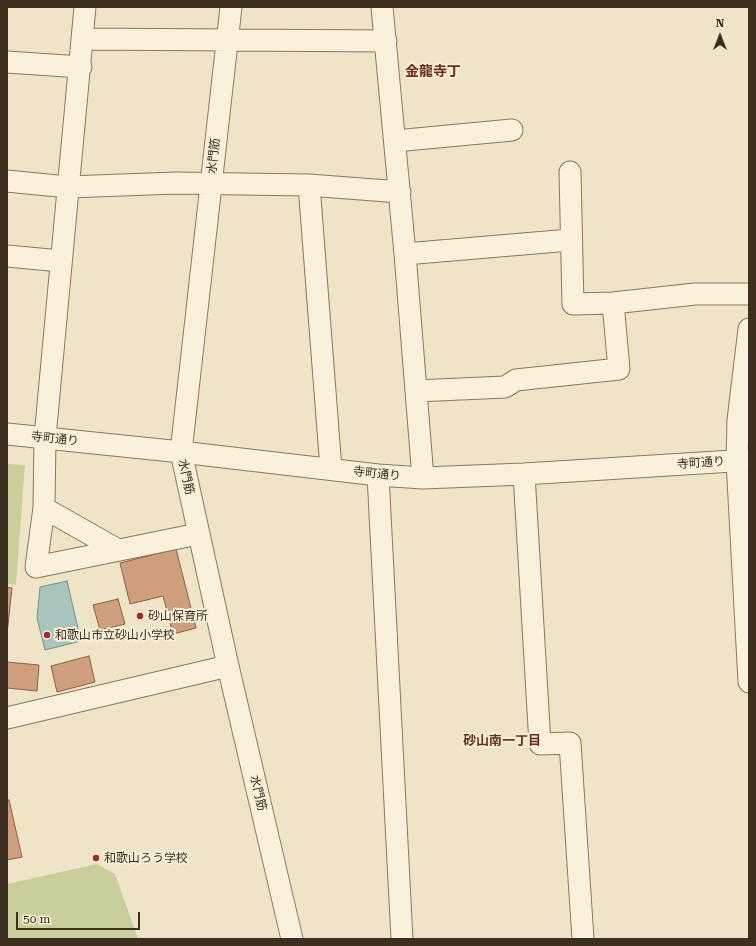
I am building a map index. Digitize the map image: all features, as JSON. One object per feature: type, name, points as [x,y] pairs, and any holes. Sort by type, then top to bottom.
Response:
[{"type":"street","points":[[85,7],[81,67],[68,187],[45,437],[44,508],[36,567],[198,534]]},
{"type":"street","name":"水門筋","points":[[231,7],[181,452],[228,666],[292,939]]},
{"type":"street","points":[[382,7],[400,192],[423,478]]},
{"type":"street","points":[[83,39],[386,41]]},
{"type":"street","points":[[7,62],[81,67]]},
{"type":"street","points":[[395,141],[512,130]]},
{"type":"street","points":[[570,172],[570,240],[573,304],[613,303],[695,294],[749,294]]},
{"type":"street","points":[[7,181],[68,187],[176,183],[309,185],[400,192]]},
{"type":"street","points":[[309,185],[331,469]]},
{"type":"street","points":[[405,254],[570,240]]},
{"type":"street","points":[[7,256],[61,261]]},
{"type":"street","points":[[416,391],[505,387],[516,380],[619,369],[613,303]]},
{"type":"street","points":[[749,329],[738,420],[743,460],[749,682]]},
{"type":"street","name":"寺町通り","points":[[7,434],[181,452],[378,475],[423,478],[524,474],[743,460]]},
{"type":"street","points":[[524,474],[540,744],[570,743],[583,939]]},
{"type":"street","points":[[378,475],[402,939]]},
{"type":"street","points":[[44,508],[118,550]]},
{"type":"street","points":[[7,718],[228,666]]},
{"type":"green space","points":[[7,464],[25,465],[16,585],[7,584]]},
{"type":"green space","name":"和歌山ろう学校","points":[[97,864],[115,874],[138,939],[7,939],[7,884]]},
{"type":"water","points":[[67,581],[81,641],[45,650],[37,618],[40,587]]},
{"type":"building","points":[[176,549],[196,628],[173,634],[163,596],[130,604],[120,563]]},
{"type":"building","points":[[7,587],[12,588],[7,634]]},
{"type":"building","points":[[118,599],[125,624],[100,630],[93,605]]},
{"type":"building","points":[[89,656],[95,682],[57,692],[51,666]]},
{"type":"building","points":[[7,662],[39,665],[37,691],[7,688]]},
{"type":"building","points":[[9,800],[22,857],[7,860],[7,801]]},
{"type":"place","name":"砂山保育所","points":[[140,616]]},
{"type":"place","name":"和歌山市立砂山小学校","points":[[47,635]]},
{"type":"place","name":"和歌山ろう学校","points":[[96,858]]},
{"type":"district","name":"金龍寺丁","points":[[433,72]]},
{"type":"district","name":"砂山南一丁目","points":[[502,741]]}]
